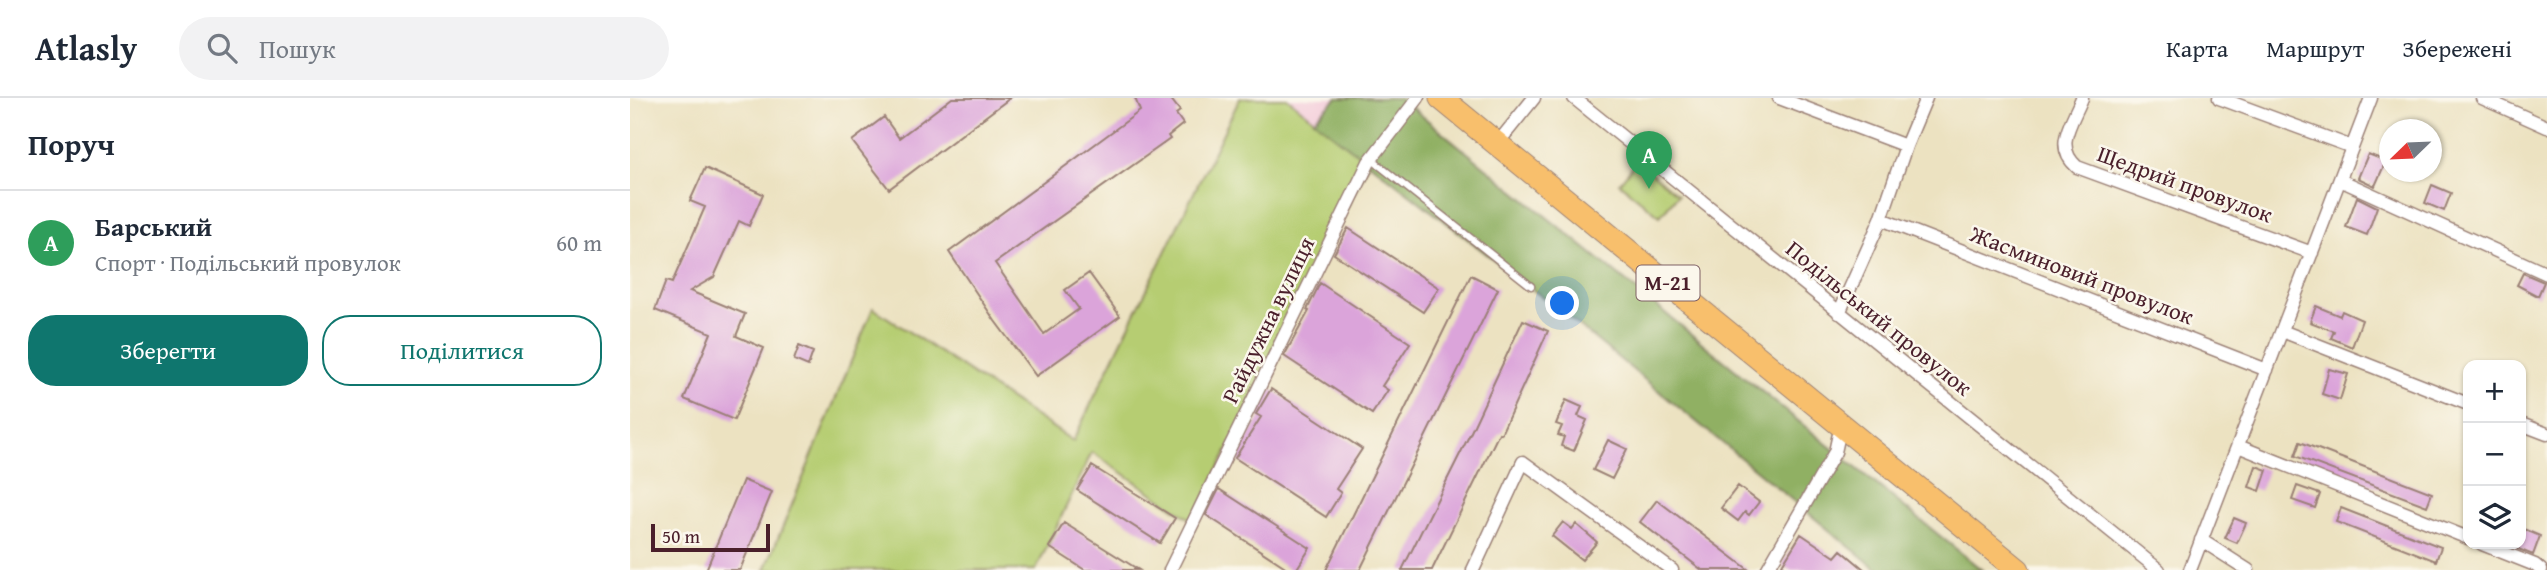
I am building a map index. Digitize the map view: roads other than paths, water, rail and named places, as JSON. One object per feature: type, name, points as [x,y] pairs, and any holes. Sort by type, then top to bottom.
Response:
[{"type":"highway","name":"М-21","points":[[1441,98],[2018,570]]},
{"type":"street","name":"Райдужна вулиця","points":[[1170,570],[1371,159],[1418,98]]},
{"type":"street","points":[[1497,144],[1534,98]]},
{"type":"street","name":"Подільський провулок","points":[[1574,98],[2159,570]]},
{"type":"street","points":[[1779,98],[1906,146]]},
{"type":"street","points":[[1839,313],[1881,219],[1926,98]]},
{"type":"street","name":"Щедрий провулок","points":[[2082,98],[2063,144],[2067,158],[2077,167],[2312,253]]},
{"type":"street","points":[[2220,98],[2352,147]]},
{"type":"street","points":[[2190,570],[2371,98]]},
{"type":"street","points":[[2482,98],[2547,127]]},
{"type":"street","points":[[2340,180],[2547,274]]},
{"type":"street","name":"Жасминовий провулок","points":[[1881,219],[2267,370]]},
{"type":"street","points":[[2282,331],[2463,402]]},
{"type":"street","points":[[1767,570],[1835,452],[1841,425]]},
{"type":"street","points":[[2526,426],[2547,434]]},
{"type":"street","points":[[2238,446],[2463,536]]},
{"type":"street","points":[[1473,570],[1523,462],[1672,570]]},
{"type":"street","points":[[2201,540],[2248,570]]},
{"type":"street","points":[[2495,549],[2541,570]]},
{"type":"lane","points":[[1371,159],[1531,286]]},
{"type":"place","name":"Барський","points":[[1649,189]]}]
